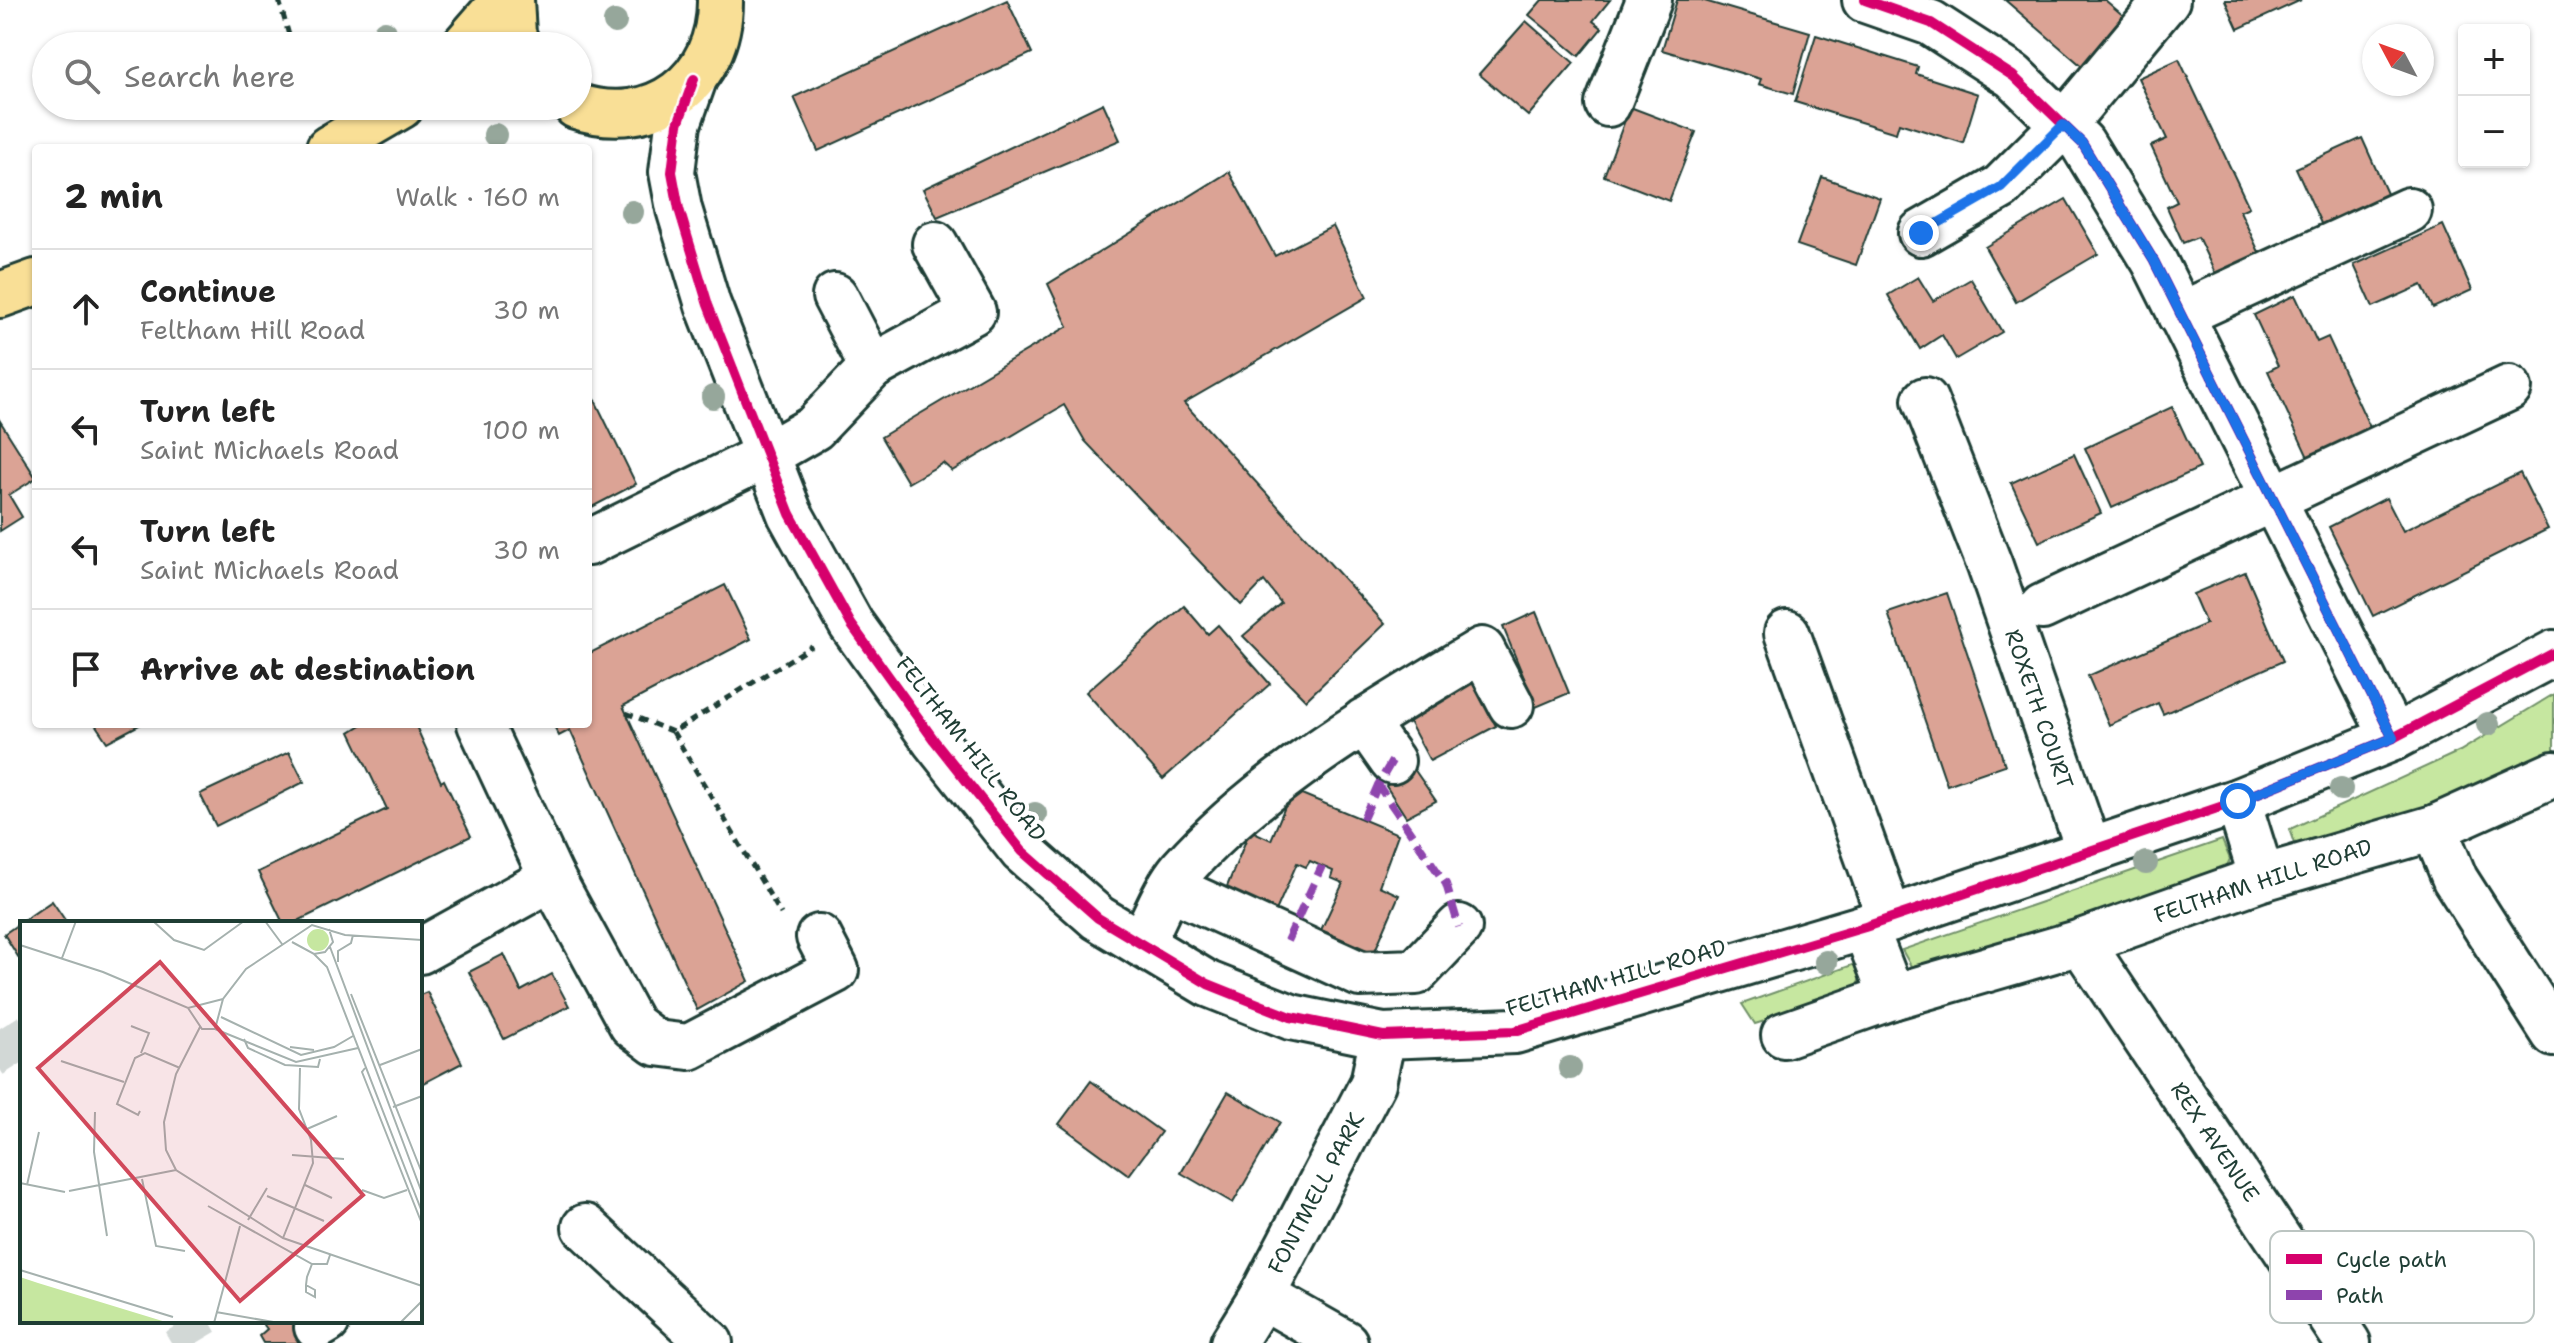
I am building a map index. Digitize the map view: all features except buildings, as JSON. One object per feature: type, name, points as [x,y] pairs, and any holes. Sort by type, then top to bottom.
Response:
[{"type":"main road","points":[[476,32],[504,0]]},
{"type":"main road","points":[[511,0],[513,32]]},
{"type":"main road","points":[[592,112],[648,109],[665,102],[694,79],[714,47],[731,8]]},
{"type":"main road","points":[[336,144],[377,120]]},
{"type":"main road","points":[[0,295],[32,283]]},
{"type":"street","points":[[1608,104],[1649,0]]},
{"type":"street","points":[[1865,0],[1931,23],[2013,76],[2082,143],[2154,261],[2393,738]]},
{"type":"street","points":[[1921,233],[2001,187],[2063,125],[2167,0]]},
{"type":"street","name":"FELTHAM HILL ROAD","points":[[672,172],[678,124],[694,79]]},
{"type":"street","name":"FELTHAM HILL ROAD","points":[[623,111],[648,130],[672,172],[708,305],[790,514],[851,624],[934,740],[1022,851],[1098,918],[1208,984],[1291,1017],[1383,1036],[1515,1031],[1877,923],[2238,801],[2393,738],[2554,653]]},
{"type":"street","points":[[2180,315],[2409,210]]},
{"type":"street","points":[[592,541],[767,455],[814,428],[872,367],[973,312],[935,244]]},
{"type":"street","points":[[835,296],[872,367]]},
{"type":"street","points":[[2042,607],[2509,388]]},
{"type":"street","name":"ROXETH COURT","points":[[1925,400],[1990,566],[2089,851]]},
{"type":"street","points":[[1787,633],[1877,923],[1892,997]]},
{"type":"street","points":[[1141,944],[1181,871],[1250,807],[1364,721],[1482,650],[1511,705]]},
{"type":"street","points":[[1364,721],[1392,761]]},
{"type":"street","points":[[482,728],[552,878],[632,1025],[656,1043],[689,1047],[836,970],[819,937]]},
{"type":"street","name":"FELTHAM HILL ROAD","points":[[1784,1035],[1892,997],[2081,942],[2262,878],[2434,828],[2554,774]]},
{"type":"street","points":[[2238,801],[2262,878]]},
{"type":"street","points":[[2434,828],[2455,879],[2554,1034]]},
{"type":"street","points":[[422,950],[552,878]]},
{"type":"street","points":[[1171,888],[1360,974],[1416,972],[1459,927]]},
{"type":"street","name":"REX AVENUE","points":[[2081,942],[2273,1231]]},
{"type":"street","name":"FONTMELL PARK","points":[[1233,1343],[1262,1296],[1373,1083],[1383,1036]]},
{"type":"street","points":[[585,1227],[710,1343]]},
{"type":"street","points":[[1262,1296],[1345,1343]]},
{"type":"street","name":"REX AVENUE","points":[[2335,1323],[2348,1343]]},
{"type":"path","points":[[279,0],[288,32]]},
{"type":"path","points":[[673,732],[851,624]]},
{"type":"path","points":[[626,713],[673,732],[792,934],[819,937]]},
{"type":"green space","points":[[2554,694],[2554,752],[2449,801],[2297,849],[2290,829],[2460,751]]},
{"type":"green space","points":[[2222,840],[2230,859],[2225,870],[1928,970],[1912,968],[1902,950]]},
{"type":"green space","points":[[1855,964],[1861,976],[1854,993],[1755,1024],[1742,1004]]},
{"type":"tunnel","points":[[0,1028],[20,1060]]},
{"type":"tunnel","points":[[185,1323],[197,1343]]},
{"type":"marked path","points":[[1392,761],[1378,785],[1446,884],[1459,927]]},
{"type":"marked path","points":[[1363,819],[1378,785]]},
{"type":"marked path","points":[[1287,941],[1322,866]]},
{"type":"cycle path","points":[[1865,0],[1931,23],[2013,76],[2082,143],[2154,261],[2393,738]]},
{"type":"cycle path","points":[[694,79],[678,124],[672,172],[679,209],[708,305],[790,514],[851,624],[934,740],[1022,851],[1098,918],[1208,984],[1291,1017],[1383,1036],[1515,1031],[1865,927],[2238,801],[2393,738],[2554,653]]},
{"type":"route","points":[[1921,233],[2001,187],[2063,125],[2082,143],[2154,261],[2393,738],[2238,801]]}]
